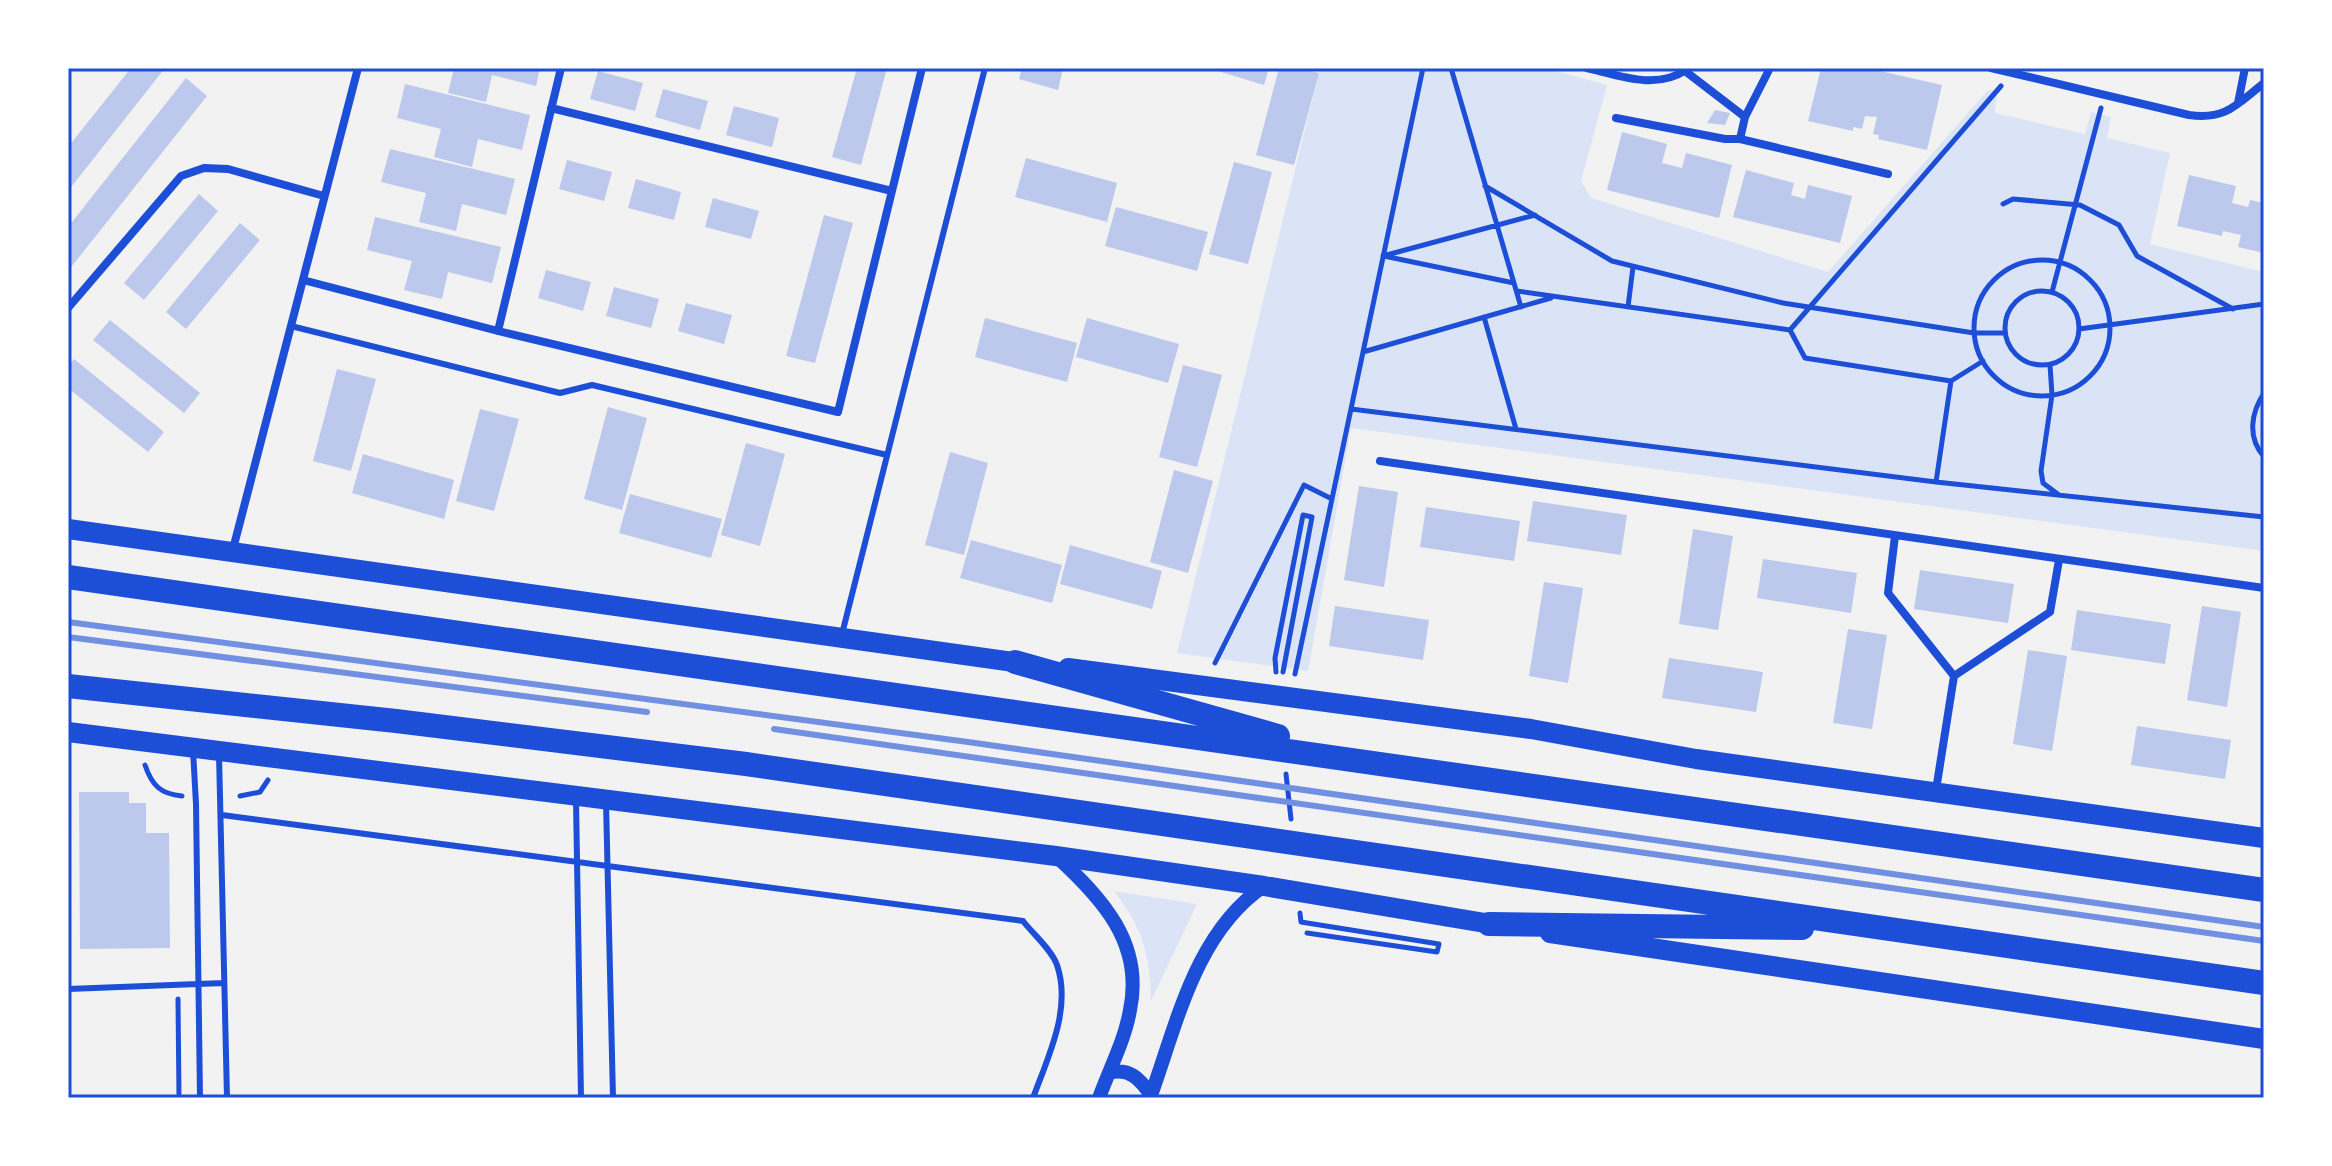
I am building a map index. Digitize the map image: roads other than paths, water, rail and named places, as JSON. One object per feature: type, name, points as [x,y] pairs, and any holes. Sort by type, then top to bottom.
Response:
[{"type":"highway","points":[[68,577],[2264,890]]},
{"type":"highway","points":[[1015,662],[1349,758]]},
{"type":"highway","points":[[68,686],[411,722],[700,758],[2264,983]]},
{"type":"highway","points":[[1489,924],[1880,927]]},
{"type":"main road","points":[[68,529],[1015,662],[1531,729],[1696,759],[2264,838]]},
{"type":"main road","points":[[68,732],[1056,856],[1264,886],[1760,966],[2264,1039]]},
{"type":"street","points":[[232,554],[358,68]]},
{"type":"street","points":[[498,331],[561,68]]},
{"type":"street","points":[[303,280],[498,331],[838,412],[922,68]]},
{"type":"street","points":[[1587,68],[1652,81],[1667,81],[1687,69],[1745,117]]},
{"type":"street","points":[[1667,81],[1670,68]]},
{"type":"street","points":[[1740,139],[1745,117],[1770,68]]},
{"type":"street","points":[[1991,68],[2212,118],[2263,86]]},
{"type":"street","points":[[2238,104],[2245,68]]},
{"type":"street","points":[[551,108],[892,191]]},
{"type":"street","points":[[1616,118],[1725,139],[1740,139],[1888,174]]},
{"type":"street","points":[[68,308],[181,176],[204,168],[228,169],[324,196]]},
{"type":"street","points":[[1380,461],[2264,588]]},
{"type":"street","points":[[1895,536],[1888,593],[1954,676],[1936,792]]},
{"type":"street","points":[[1954,676],[2050,612],[2059,560]]},
{"type":"street","points":[[1056,856],[1107,907],[1126,948],[1131,969],[1130,1010],[1099,1098]]},
{"type":"street","points":[[1150,1097],[1208,946],[1225,920],[1246,898],[1264,886]]},
{"type":"street","points":[[1109,1073],[1130,1073],[1140,1080],[1150,1097]]},
{"type":"lane","points":[[841,636],[985,68]]},
{"type":"lane","points":[[291,326],[560,393],[592,385],[887,455]]},
{"type":"lane","points":[[193,747],[200,1098]]},
{"type":"lane","points":[[219,750],[227,1098]]},
{"type":"lane","points":[[576,797],[581,1098]]},
{"type":"lane","points":[[606,801],[613,1098]]},
{"type":"lane","points":[[222,815],[1023,921],[1057,963],[1061,990],[1059,1024],[1033,1098]]},
{"type":"lane","points":[[68,989],[224,983]]},
{"type":"railway","points":[[68,622],[968,742],[2264,927]]},
{"type":"railway","points":[[68,637],[647,712]]},
{"type":"railway","points":[[774,729],[2264,941]]}]
